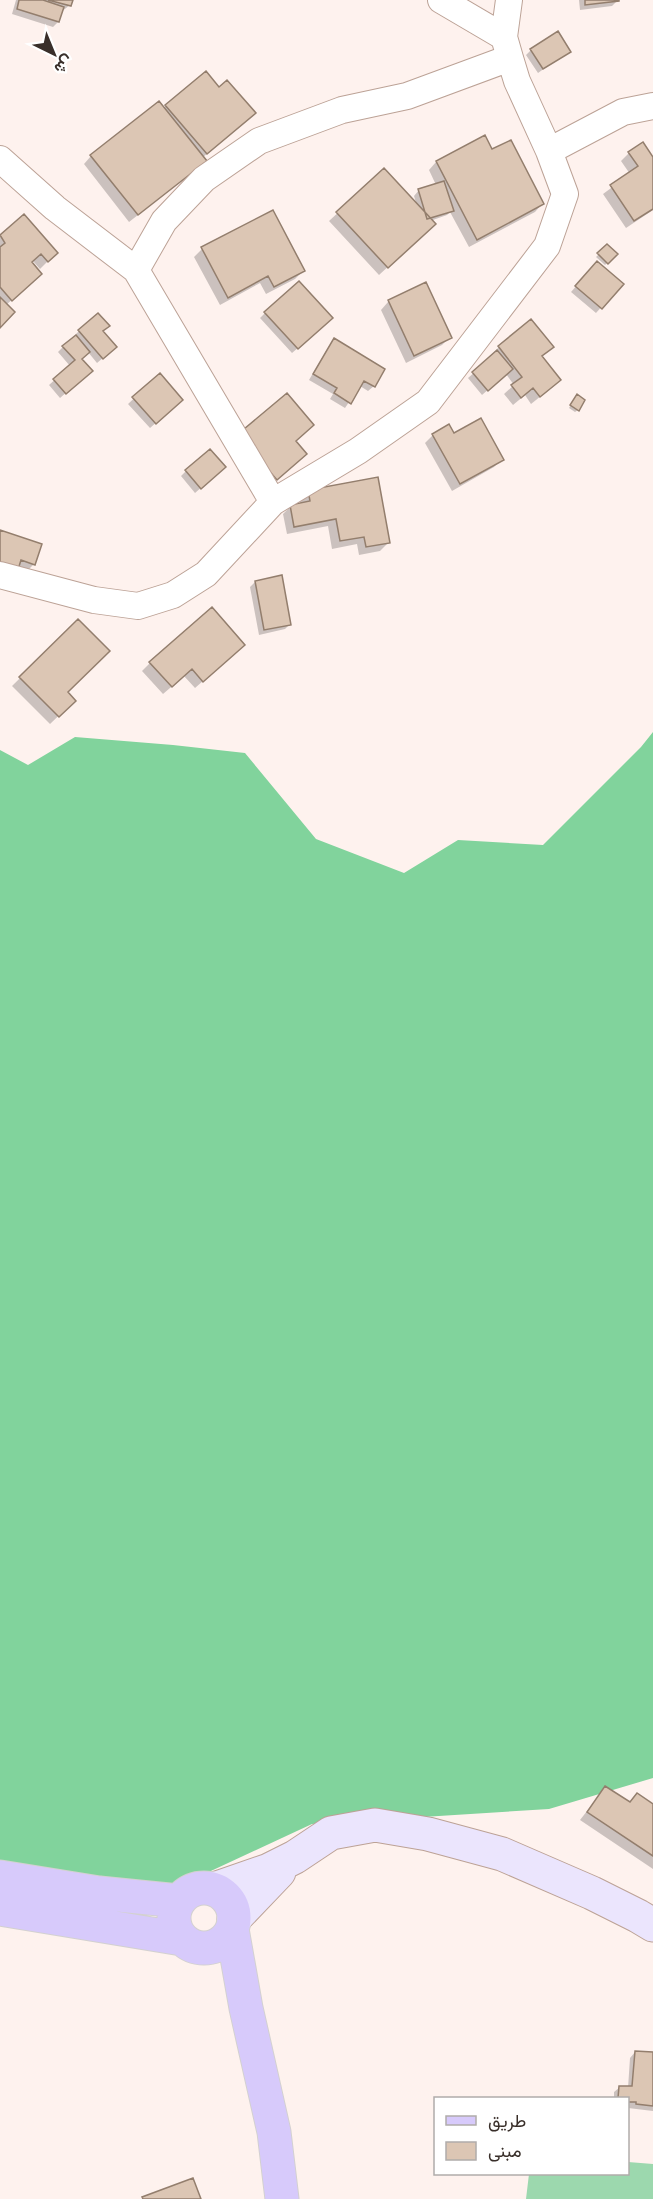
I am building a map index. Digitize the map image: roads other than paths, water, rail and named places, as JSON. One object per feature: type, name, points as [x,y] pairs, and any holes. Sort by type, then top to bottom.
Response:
[{"type":"main road","points":[[246,2008],[191,1943],[176,1930],[173,1920],[179,1901],[195,1889],[214,1889],[269,1870],[295,1857],[331,1833],[375,1826],[429,1834],[502,1854],[601,1898],[653,1925]]},
{"type":"main road","points":[[0,1909],[210,1947],[219,1944],[233,1924],[295,1857]]},
{"type":"main road","points":[[0,1877],[99,1893],[179,1901]]},
{"type":"main road","points":[[214,1889],[229,1901],[233,1910],[233,1924],[246,2008],[274,2132],[282,2199]]},
{"type":"street","points":[[441,0],[507,47]]},
{"type":"street","points":[[0,575],[94,600],[138,606],[173,595],[206,574],[273,502],[358,451],[428,402],[547,246],[565,194],[549,151],[517,81],[507,47],[508,0]]},
{"type":"street","points":[[136,270],[164,220],[204,179],[259,141],[342,110],[407,96],[507,47]]},
{"type":"street","points":[[549,151],[622,112],[653,106]]},
{"type":"street","points":[[0,159],[55,208],[136,270],[273,502]]}]
